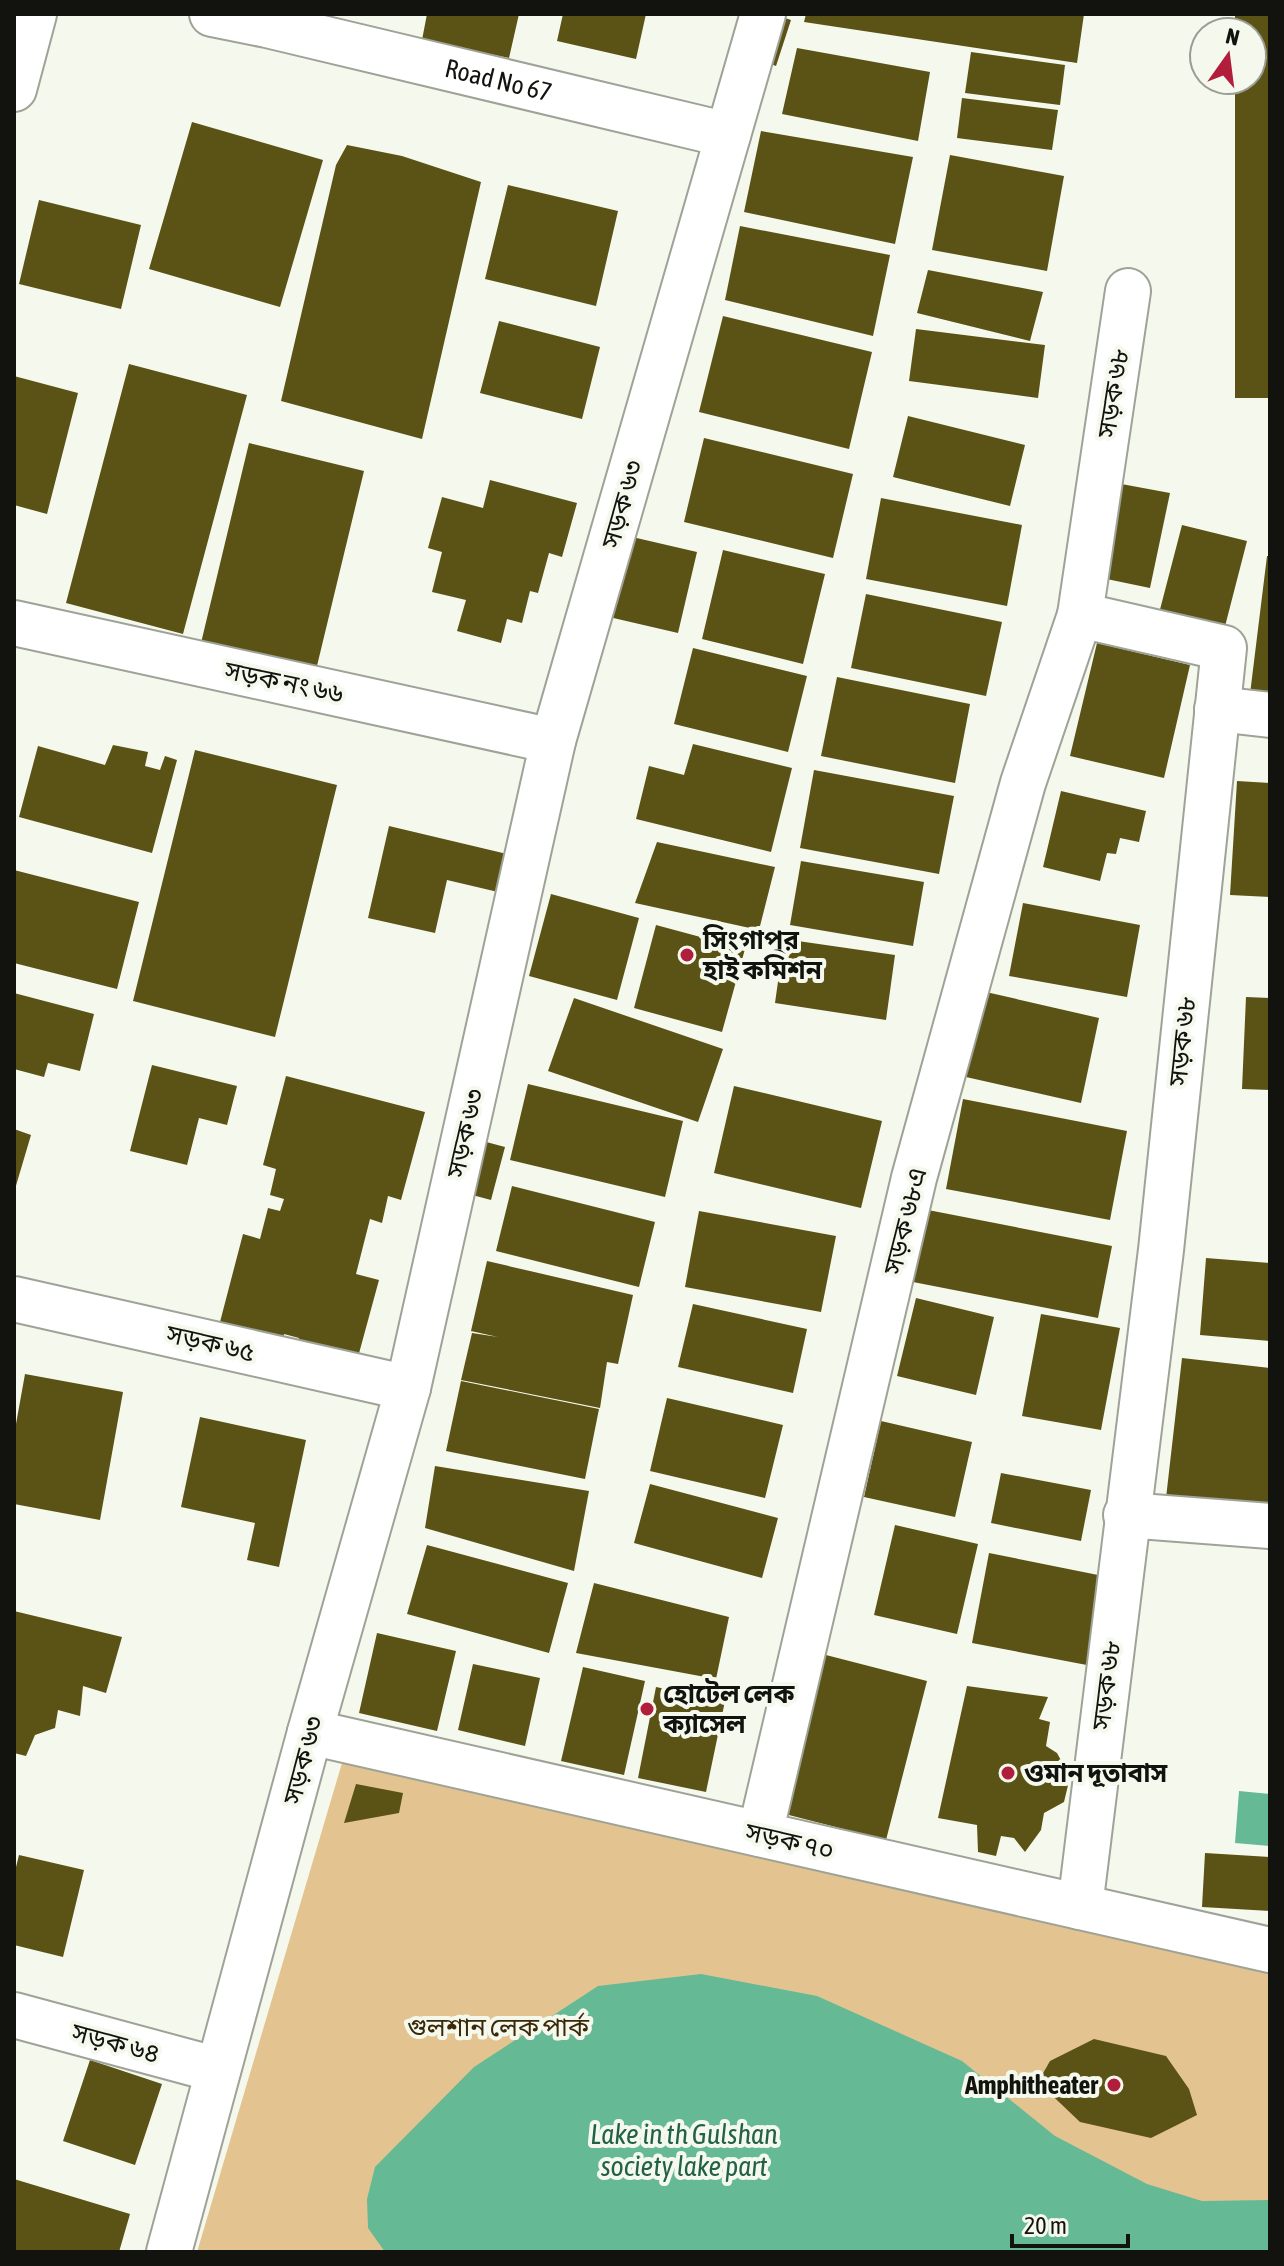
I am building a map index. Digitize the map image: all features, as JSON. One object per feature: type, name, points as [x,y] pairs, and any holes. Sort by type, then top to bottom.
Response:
[{"type":"street","points":[[14,89],[34,14]]},
{"type":"street","name":"Road No 67","points":[[212,14],[268,19],[728,135]]},
{"type":"street","name":"সড়ক ৬৩","points":[[169,2252],[310,1732],[408,1388],[553,741],[763,14]]},
{"type":"street","name":"সড়ক ৬৮","points":[[1080,1907],[1161,1250],[1224,648],[1080,615],[1128,291]]},
{"type":"street","name":"সড়ক ৬৮এ","points":[[760,1834],[914,1178],[1023,783],[1080,615]]},
{"type":"street","name":"সড়ক নং ৬৬","points":[[14,623],[553,741]]},
{"type":"street","points":[[1217,709],[1270,715]]},
{"type":"street","name":"সড়ক ৬৫","points":[[14,1299],[408,1388]]},
{"type":"street","points":[[1126,1515],[1270,1526]]},
{"type":"street","name":"সড়ক ৭০","points":[[310,1732],[1270,1950]]},
{"type":"street","name":"সড়ক ৬৪","points":[[14,2015],[218,2070]]},
{"type":"green space","name":"গুলশান লেক পার্ক","points":[[342,1763],[1270,1971],[1270,2252],[197,2252]]},
{"type":"water","points":[[1239,1791],[1270,1794],[1270,1846],[1235,1843]]},
{"type":"water","name":"Lake in th Gulshan society lake part","points":[[701,1974],[817,1996],[962,2061],[1055,2136],[1147,2184],[1202,2201],[1270,2200],[1270,2252],[385,2252],[368,2228],[367,2199],[375,2167],[474,2067],[598,1986]]},
{"type":"building","points":[[427,14],[519,14],[509,58],[422,40]]},
{"type":"building","points":[[563,14],[646,14],[636,59],[557,41]]},
{"type":"building","points":[[773,14],[791,20],[776,66],[757,59]]},
{"type":"building","points":[[806,14],[1084,14],[1077,63],[804,22]]},
{"type":"building","points":[[1270,14],[1270,398],[1235,398],[1235,96],[1268,96],[1268,16],[1235,16]]},
{"type":"building","points":[[797,48],[930,72],[918,141],[782,114]]},
{"type":"building","points":[[971,52],[1065,65],[1060,105],[965,93]]},
{"type":"building","points":[[962,98],[1058,110],[1052,150],[957,138]]},
{"type":"building","points":[[192,122],[323,160],[280,307],[149,269]]},
{"type":"building","points":[[761,131],[913,157],[895,244],[744,212]]},
{"type":"building","points":[[347,145],[402,156],[481,182],[422,439],[281,401],[336,165]]},
{"type":"building","points":[[950,155],[1064,176],[1047,271],[932,250]]},
{"type":"building","points":[[508,185],[618,211],[596,306],[485,279]]},
{"type":"building","points":[[39,200],[141,225],[121,309],[19,284]]},
{"type":"building","points":[[740,226],[890,255],[873,336],[725,300]]},
{"type":"building","points":[[928,270],[1043,292],[1030,341],[917,313]]},
{"type":"building","points":[[723,316],[872,352],[849,449],[699,412]]},
{"type":"building","points":[[499,321],[600,347],[582,419],[480,393]]},
{"type":"building","points":[[916,329],[1045,345],[1038,398],[909,381]]},
{"type":"building","points":[[129,364],[247,395],[183,634],[66,603]]},
{"type":"building","points":[[14,376],[78,393],[47,514],[14,505]]},
{"type":"building","points":[[908,416],[1025,445],[1010,506],[893,477]]},
{"type":"building","points":[[704,438],[853,474],[833,558],[684,522]]},
{"type":"building","points":[[249,443],[364,471],[316,670],[201,643]]},
{"type":"building","points":[[490,480],[577,503],[562,557],[549,553],[538,593],[530,591],[522,623],[507,619],[501,643],[457,631],[466,600],[432,592],[442,552],[428,548],[442,497],[483,508]]},
{"type":"building","points":[[1116,483],[1170,493],[1150,588],[1097,577]]},
{"type":"building","points":[[881,498],[1022,525],[1007,606],[866,579]]},
{"type":"building","points":[[1182,525],[1247,541],[1222,638],[1157,621]]},
{"type":"building","points":[[628,536],[697,552],[678,633],[609,617]]},
{"type":"building","points":[[723,550],[825,574],[803,664],[702,639]]},
{"type":"building","points":[[1267,556],[1270,556],[1270,697],[1250,694]]},
{"type":"building","points":[[866,594],[1002,622],[986,696],[851,668]]},
{"type":"building","points":[[1097,643],[1190,665],[1164,778],[1070,756]]},
{"type":"building","points":[[693,648],[807,676],[788,752],[674,724]]},
{"type":"building","points":[[837,677],[970,704],[955,783],[821,756]]},
{"type":"building","points":[[693,744],[792,768],[771,852],[636,819],[649,766],[684,775]]},
{"type":"building","points":[[113,745],[148,752],[145,766],[160,770],[165,756],[177,760],[152,853],[19,817],[38,746],[105,765]]},
{"type":"building","points":[[195,750],[337,785],[275,1037],[133,1001]]},
{"type":"building","points":[[814,770],[954,796],[939,874],[800,848]]},
{"type":"building","points":[[1237,781],[1270,783],[1270,897],[1230,895]]},
{"type":"building","points":[[1061,791],[1146,811],[1139,842],[1120,838],[1116,854],[1107,853],[1100,881],[1043,867]]},
{"type":"building","points":[[389,826],[507,854],[498,892],[447,880],[435,933],[368,918]]},
{"type":"building","points":[[657,842],[775,867],[759,930],[635,903]]},
{"type":"building","points":[[801,861],[924,882],[913,946],[790,925]]},
{"type":"building","points":[[14,870],[139,902],[117,989],[14,963]]},
{"type":"building","points":[[551,894],[639,918],[617,1000],[529,976]]},
{"type":"building","points":[[1023,903],[1140,925],[1127,997],[1009,976]]},
{"type":"building","points":[[656,925],[745,949],[722,1032],[634,1008]]},
{"type":"building","points":[[784,939],[895,955],[886,1020],[775,1003]]},
{"type":"building","points":[[986,992],[1099,1018],[1081,1103],[966,1077]]},
{"type":"building","points":[[14,993],[94,1014],[80,1071],[48,1063],[44,1077],[14,1069]]},
{"type":"building","points":[[1246,997],[1270,998],[1270,1090],[1242,1089]]},
{"type":"building","points":[[574,998],[723,1049],[698,1122],[548,1071]]},
{"type":"building","points":[[152,1065],[237,1086],[227,1125],[199,1118],[187,1165],[130,1151]]},
{"type":"building","points":[[286,1076],[425,1112],[401,1200],[388,1196],[382,1223],[370,1219],[356,1274],[379,1280],[358,1357],[298,1342],[299,1338],[284,1334],[283,1339],[220,1322],[243,1234],[260,1239],[268,1208],[280,1211],[284,1199],[270,1195],[276,1169],[263,1165]]},
{"type":"building","points":[[528,1084],[683,1121],[665,1197],[510,1160]]},
{"type":"building","points":[[734,1086],[882,1121],[861,1208],[714,1173]]},
{"type":"building","points":[[963,1099],[1127,1131],[1110,1220],[946,1189]]},
{"type":"building","points":[[14,1129],[31,1135],[15,1189],[14,1189]]},
{"type":"building","points":[[475,1139],[505,1147],[491,1200],[461,1192]]},
{"type":"building","points":[[512,1186],[655,1222],[639,1287],[496,1251]]},
{"type":"building","points":[[928,1210],[1112,1246],[1098,1318],[913,1282]]},
{"type":"building","points":[[699,1211],[836,1236],[821,1312],[685,1287]]},
{"type":"building","points":[[1206,1258],[1270,1263],[1270,1341],[1200,1335]]},
{"type":"building","points":[[487,1261],[633,1295],[618,1364],[607,1362],[600,1408],[461,1380],[472,1333],[498,1337],[471,1331]]},
{"type":"building","points":[[916,1298],[994,1317],[976,1395],[897,1376]]},
{"type":"building","points":[[693,1304],[807,1329],[793,1393],[678,1367]]},
{"type":"building","points":[[1041,1314],[1120,1328],[1101,1430],[1022,1416]]},
{"type":"building","points":[[1182,1358],[1270,1368],[1270,1509],[1166,1498]]},
{"type":"building","points":[[25,1374],[123,1392],[100,1520],[14,1504],[14,1435]]},
{"type":"building","points":[[461,1381],[599,1409],[585,1479],[446,1451]]},
{"type":"building","points":[[667,1398],[783,1425],[765,1498],[650,1471]]},
{"type":"building","points":[[200,1417],[306,1440],[279,1567],[247,1560],[255,1523],[181,1507]]},
{"type":"building","points":[[881,1421],[972,1442],[955,1517],[864,1497]]},
{"type":"building","points":[[435,1466],[589,1491],[574,1571],[425,1528]]},
{"type":"building","points":[[1001,1473],[1091,1490],[1081,1541],[991,1523]]},
{"type":"building","points":[[650,1484],[778,1518],[762,1578],[634,1543]]},
{"type":"building","points":[[895,1525],[978,1544],[957,1634],[874,1615]]},
{"type":"building","points":[[427,1545],[568,1583],[549,1653],[407,1614]]},
{"type":"building","points":[[989,1553],[1108,1577],[1092,1666],[972,1643]]},
{"type":"building","points":[[594,1583],[729,1617],[716,1679],[576,1653]]},
{"type":"building","points":[[14,1611],[122,1637],[106,1693],[83,1686],[80,1716],[58,1710],[55,1728],[35,1735],[26,1756],[14,1753]]},
{"type":"building","points":[[377,1633],[456,1651],[437,1731],[359,1713]]},
{"type":"building","points":[[826,1655],[927,1681],[886,1840],[785,1814]]},
{"type":"building","points":[[473,1664],[540,1678],[525,1746],[458,1730]]},
{"type":"building","points":[[583,1667],[645,1681],[624,1775],[561,1761]]},
{"type":"building","name":"ওমান দূতাবাস","points":[[967,1686],[1048,1697],[1039,1719],[1050,1722],[1046,1746],[1057,1753],[1070,1777],[1064,1802],[1044,1813],[1041,1830],[1025,1852],[1014,1838],[1001,1836],[996,1856],[978,1852],[977,1825],[938,1818]]},
{"type":"building","points":[[656,1687],[725,1701],[706,1792],[638,1778]]},
{"type":"building","points":[[356,1784],[403,1793],[399,1813],[344,1823]]},
{"type":"building","points":[[1205,1853],[1270,1857],[1270,1911],[1202,1907]]},
{"type":"building","points":[[19,1855],[84,1870],[63,1957],[14,1945],[14,1875]]},
{"type":"building","name":"Amphitheater","points":[[1094,2039],[1166,2056],[1189,2089],[1197,2115],[1151,2138],[1080,2122],[1038,2082],[1050,2061]]},
{"type":"building","points":[[90,2060],[162,2084],[135,2165],[63,2141]]},
{"type":"building","points":[[14,2179],[130,2214],[119,2252],[14,2252]]},
{"type":"place","name":"সিংগাপুর হাই কমিশন","points":[[687,955]]},
{"type":"place","name":"হোটেল লেক ক্যাসেল","points":[[647,1709]]},
{"type":"place","name":"ওমান দূতাবাস","points":[[1008,1773]]},
{"type":"place","name":"Amphitheater","points":[[1114,2085]]}]
